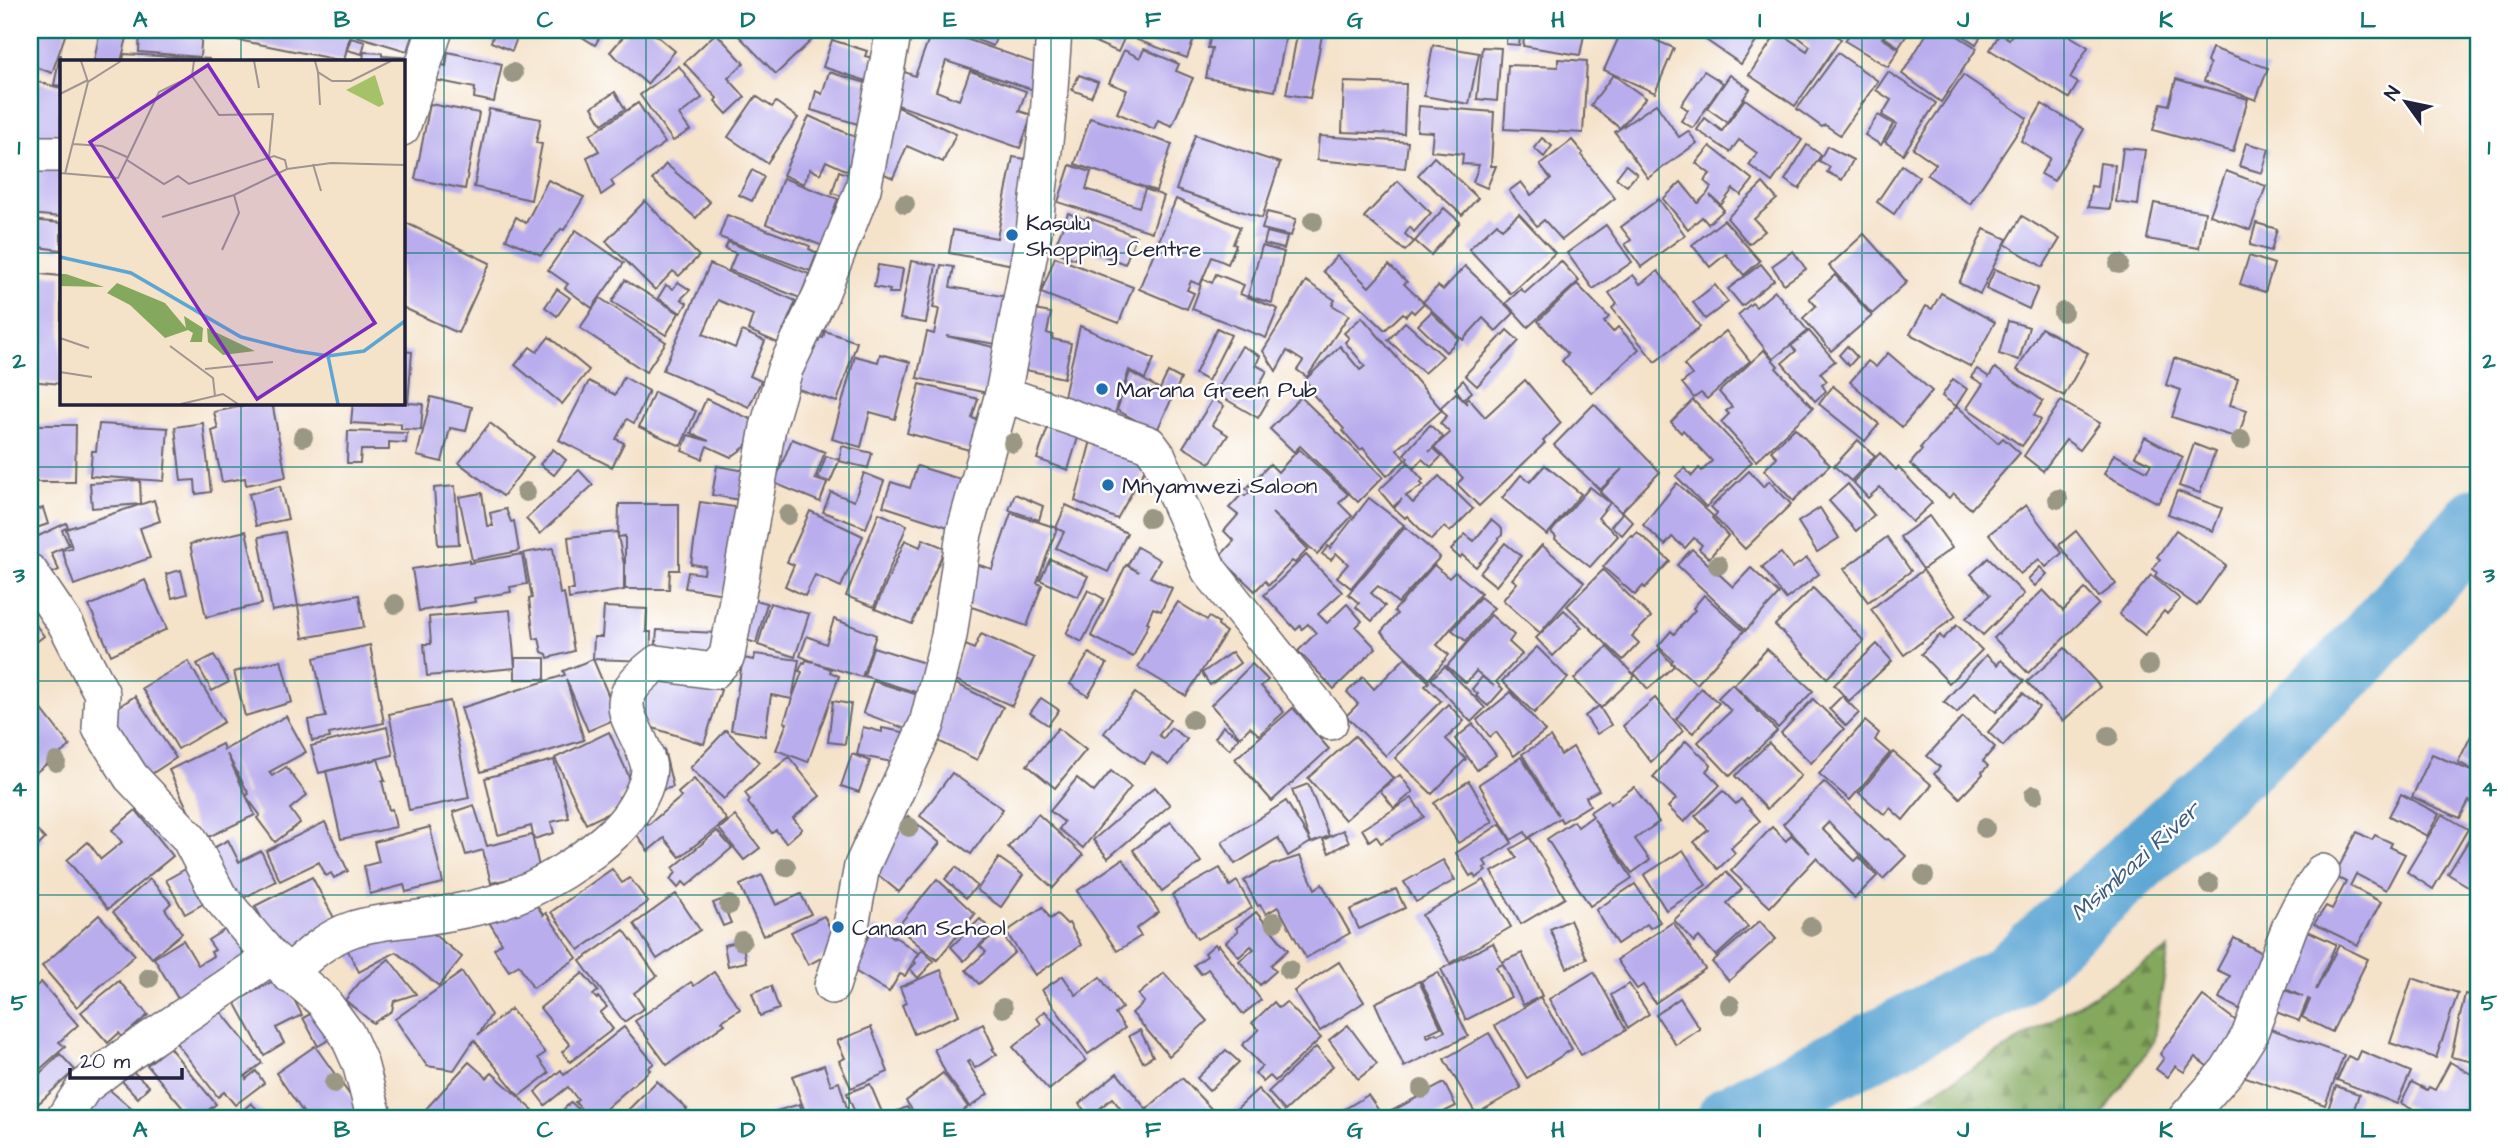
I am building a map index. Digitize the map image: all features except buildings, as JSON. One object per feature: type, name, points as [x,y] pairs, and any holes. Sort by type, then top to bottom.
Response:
[{"type":"street","points":[[404,122],[435,30]]},
{"type":"street","points":[[64,1118],[84,1087],[125,1056],[279,965],[351,929],[501,901],[554,877],[620,828],[643,793],[648,780],[648,765],[625,713],[628,694],[639,676],[657,663],[714,671],[727,656],[768,427],[785,369],[821,294],[863,189],[894,30]]},
{"type":"street","points":[[832,986],[850,931],[862,866],[927,724],[949,636],[964,533],[1003,394],[1034,231],[1048,117],[1054,30]]},
{"type":"street","points":[[30,153],[60,154]]},
{"type":"street","points":[[1003,394],[1149,444],[1158,456],[1209,570],[1330,722]]},
{"type":"street","points":[[30,572],[66,625],[102,694],[100,728],[131,777],[189,838],[219,896],[279,965],[322,1000],[347,1034],[360,1063],[373,1112],[372,1118]]},
{"type":"street","points":[[2186,1118],[2227,1071],[2249,1036],[2290,926],[2322,872]]},
{"type":"green space","points":[[2169,949],[2153,1043],[2100,1118],[1891,1118]]},
{"type":"waterway","name":"Msimbazi River","points":[[1731,1118],[2009,977],[2351,663],[2478,521]]},
{"type":"place","name":"Kasulu Shopping Centre","points":[[1012,235]]},
{"type":"place","name":"Marana Green Pub","points":[[1102,389]]},
{"type":"place","name":"Mnyamwezi Saloon","points":[[1108,485]]},
{"type":"place","name":"Canaan School","points":[[838,927]]}]
